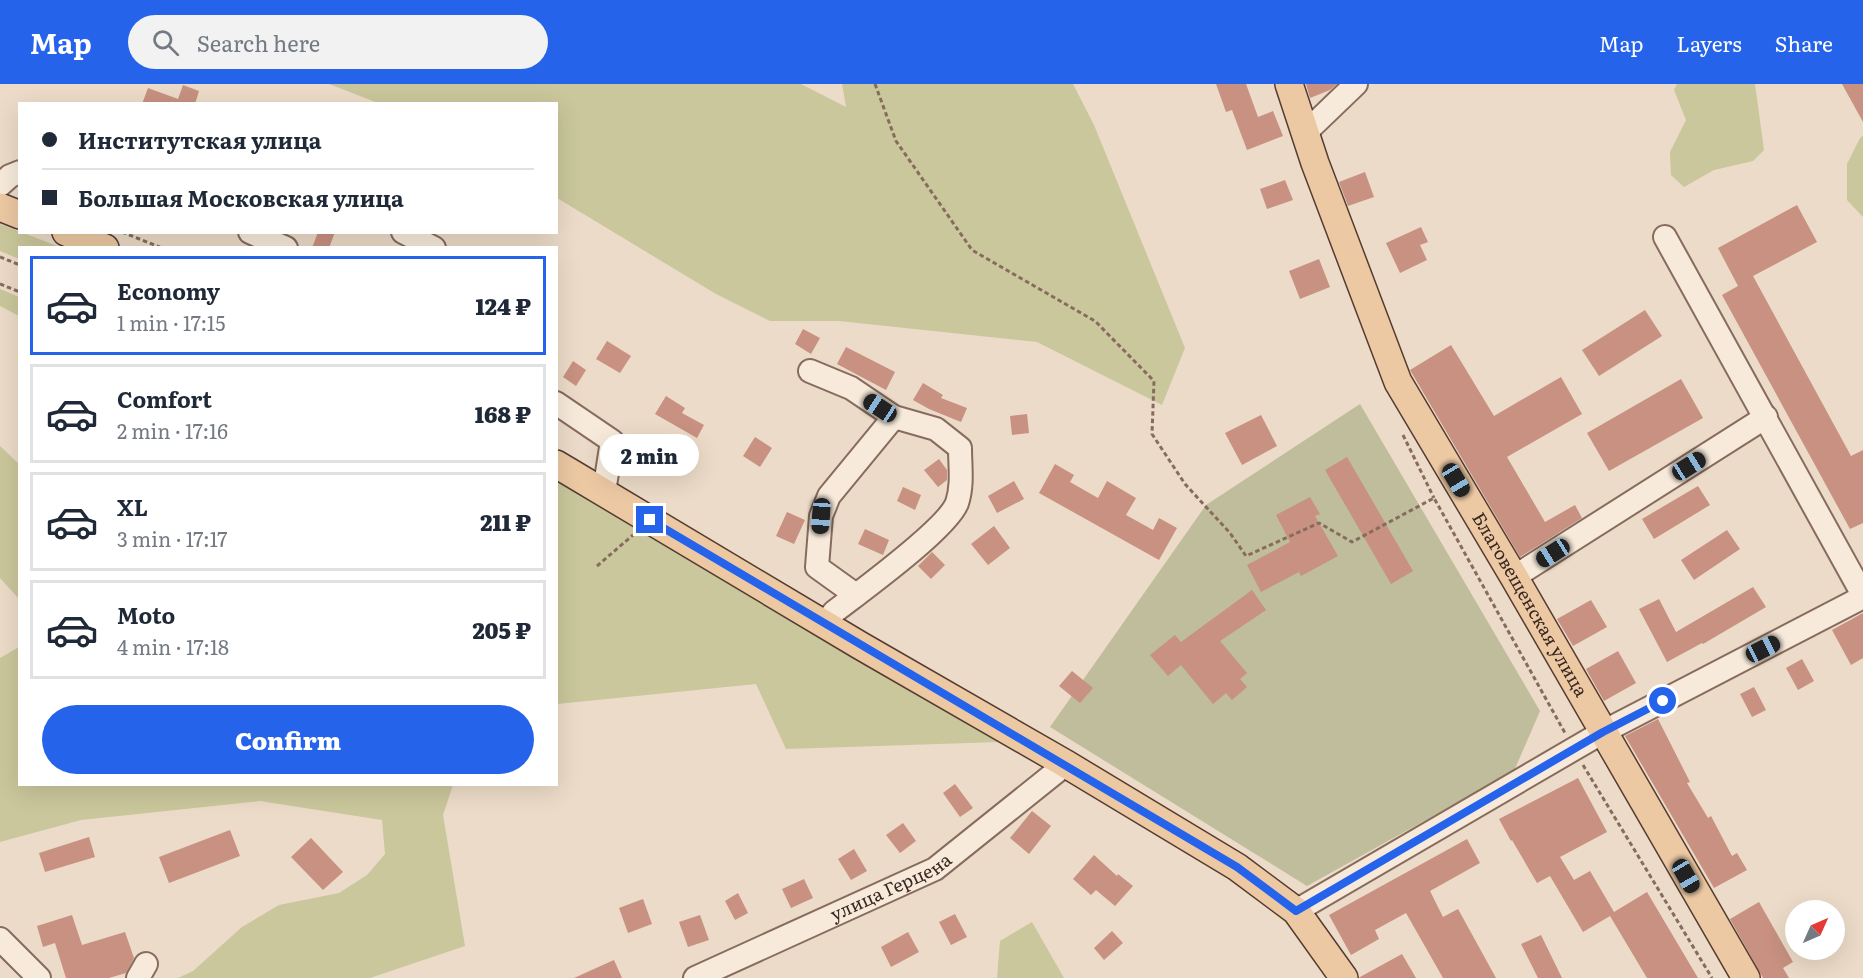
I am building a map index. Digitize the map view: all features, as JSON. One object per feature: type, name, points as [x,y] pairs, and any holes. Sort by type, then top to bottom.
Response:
[{"type":"main road","name":"Благовещенская улица","points":[[1289,84],[1305,133],[1398,382],[1514,577],[1746,978]]},
{"type":"main road","points":[[0,207],[18,214]]},
{"type":"main road","points":[[71,234],[100,246]]},
{"type":"main road","points":[[558,465],[1237,867],[1296,911],[1344,978]]},
{"type":"street","points":[[1305,133],[1356,84]]},
{"type":"street","points":[[0,185],[10,176],[18,173]]},
{"type":"street","points":[[254,234],[282,246]]},
{"type":"street","points":[[407,234],[430,246]]},
{"type":"street","points":[[1296,911],[1603,732],[1863,596],[1665,237]]},
{"type":"street","points":[[810,371],[850,388],[894,417],[936,429],[960,448],[960,487],[956,504],[939,527],[834,612],[824,624]]},
{"type":"street","points":[[558,404],[612,441],[604,492]]},
{"type":"street","points":[[856,595],[817,567],[821,516],[829,496],[894,417]]},
{"type":"street","points":[[1514,577],[1766,417]]},
{"type":"street","name":"улица Герцена","points":[[695,978],[935,869],[1066,764]]},
{"type":"street","points":[[0,939],[39,978]]},
{"type":"path","points":[[875,84],[896,141],[972,250],[1095,321],[1154,381],[1152,434],[1185,484],[1230,532],[1246,556],[1319,523],[1352,542],[1434,498],[1574,749],[1712,978]]},
{"type":"path","points":[[127,234],[157,246]]},
{"type":"path","points":[[0,257],[18,264]]},
{"type":"path","points":[[0,284],[18,291]]},
{"type":"path","points":[[597,566],[650,520]]},
{"type":"shaded area","points":[[329,84],[801,84],[846,107],[842,84],[1073,84],[1094,125],[1185,348],[1162,405],[1037,342],[839,321],[770,321],[716,294],[558,199],[558,102],[375,102]]},
{"type":"shaded area","points":[[1677,84],[1755,84],[1764,150],[1753,161],[1714,170],[1684,187],[1671,175],[1670,152],[1686,120],[1674,90]]},
{"type":"shaded area","points":[[1863,136],[1863,217],[1847,200],[1847,164]]},
{"type":"shaded area","points":[[0,224],[18,231],[18,234],[26,234],[57,246],[18,246],[18,259],[0,251]]},
{"type":"shaded area","points":[[0,289],[18,297],[18,315],[0,306]]},
{"type":"shaded area","points":[[1360,404],[1540,711],[1514,771],[1307,886],[1050,727],[1206,505]]},
{"type":"shaded area","points":[[0,446],[18,463],[18,598],[0,578]]},
{"type":"shaded area","points":[[558,475],[833,645],[999,742],[786,749],[756,684],[558,704]]},
{"type":"shaded area","points":[[18,648],[18,786],[453,786],[443,815],[465,946],[370,978],[178,978],[193,971],[242,927],[279,905],[339,893],[367,875],[385,854],[382,820],[260,801],[81,820],[0,842],[0,658]]},
{"type":"shaded area","points":[[1032,922],[1064,978],[997,978],[1000,941]]},
{"type":"building","points":[[1216,84],[1246,84],[1258,117],[1273,111],[1283,136],[1247,150],[1232,110],[1226,112]]},
{"type":"building","points":[[1306,84],[1337,84],[1330,90],[1310,98]]},
{"type":"building","points":[[1842,84],[1863,84],[1863,122]]},
{"type":"building","points":[[183,85],[199,91],[196,102],[143,102],[148,88],[178,99]]},
{"type":"building","points":[[1365,172],[1374,197],[1348,206],[1339,182]]},
{"type":"building","points":[[1285,180],[1293,200],[1267,209],[1260,189]]},
{"type":"building","points":[[1797,205],[1817,242],[1753,276],[1851,456],[1863,450],[1863,523],[1850,529],[1722,295],[1738,286],[1718,248]]},
{"type":"building","points":[[1421,227],[1428,242],[1420,245],[1427,260],[1400,273],[1386,243]]},
{"type":"building","points":[[317,234],[334,234],[330,246],[313,246]]},
{"type":"building","points":[[1319,259],[1330,287],[1300,299],[1289,271]]},
{"type":"building","points":[[1645,310],[1662,336],[1599,376],[1582,350]]},
{"type":"building","points":[[803,329],[820,338],[811,354],[795,344]]},
{"type":"building","points":[[607,341],[631,356],[620,373],[596,359]]},
{"type":"building","points":[[1451,345],[1494,416],[1561,377],[1582,414],[1507,457],[1545,522],[1575,505],[1582,518],[1520,557],[1410,370]]},
{"type":"building","points":[[846,347],[895,372],[886,390],[837,364]]},
{"type":"building","points":[[573,361],[586,370],[576,386],[563,377]]},
{"type":"building","points":[[1681,379],[1703,418],[1609,471],[1587,433]]},
{"type":"building","points":[[923,383],[943,395],[941,398],[967,408],[961,422],[913,400]]},
{"type":"building","points":[[666,396],[685,408],[682,413],[704,425],[697,438],[655,414]]},
{"type":"building","points":[[1027,414],[1029,433],[1012,435],[1010,416]]},
{"type":"building","points":[[1261,415],[1277,446],[1242,465],[1225,433]]},
{"type":"building","points":[[755,437],[772,448],[760,467],[743,456]]},
{"type":"building","points":[[1347,457],[1413,571],[1391,584],[1325,470]]},
{"type":"building","points":[[939,459],[947,470],[947,480],[938,487],[924,470]]},
{"type":"building","points":[[1055,464],[1074,475],[1070,482],[1098,498],[1107,481],[1136,498],[1126,515],[1153,530],[1159,518],[1177,528],[1159,560],[1039,493]]},
{"type":"building","points":[[1014,481],[1024,499],[997,513],[988,496]]},
{"type":"building","points":[[1698,486],[1710,505],[1654,539],[1642,519]]},
{"type":"building","points":[[903,487],[921,495],[915,510],[897,501]]},
{"type":"building","points":[[1310,497],[1320,514],[1315,516],[1338,556],[1301,576],[1299,572],[1261,592],[1247,565],[1290,542],[1276,515]]},
{"type":"building","points":[[787,512],[805,520],[794,544],[776,536]]},
{"type":"building","points":[[994,526],[1010,548],[988,565],[971,544]]},
{"type":"building","points":[[865,529],[889,540],[883,555],[858,544]]},
{"type":"building","points":[[1727,530],[1740,549],[1694,580],[1681,560]]},
{"type":"building","points":[[932,552],[945,565],[931,579],[918,566]]},
{"type":"building","points":[[1753,587],[1766,607],[1667,662],[1639,609],[1659,599],[1676,632]]},
{"type":"building","points":[[1252,590],[1266,610],[1220,641],[1247,673],[1240,679],[1247,687],[1232,700],[1226,693],[1213,704],[1181,665],[1168,676],[1150,655],[1175,635],[1181,642]]},
{"type":"building","points":[[1591,600],[1607,627],[1573,646],[1557,619]]},
{"type":"building","points":[[1863,613],[1863,658],[1851,665],[1832,630]]},
{"type":"building","points":[[1618,651],[1636,683],[1604,701],[1586,669]]},
{"type":"building","points":[[1802,659],[1814,681],[1798,690],[1786,668]]},
{"type":"building","points":[[1072,671],[1093,688],[1080,703],[1059,686]]},
{"type":"building","points":[[1754,687],[1766,710],[1752,717],[1740,694]]},
{"type":"building","points":[[1658,719],[1690,782],[1687,783],[1708,818],[1711,816],[1732,856],[1737,853],[1747,870],[1714,888],[1625,736]]},
{"type":"building","points":[[1578,778],[1607,832],[1560,857],[1574,880],[1590,871],[1614,912],[1647,892],[1698,978],[1647,978],[1610,916],[1583,932],[1550,876],[1537,883],[1511,841],[1499,819]]},
{"type":"building","points":[[955,784],[973,808],[960,817],[943,793]]},
{"type":"building","points":[[1032,811],[1051,826],[1029,854],[1010,838]]},
{"type":"building","points":[[903,823],[916,841],[900,853],[886,835]]},
{"type":"building","points":[[230,830],[240,856],[169,883],[159,857]]},
{"type":"building","points":[[89,837],[95,857],[45,872],[39,853]]},
{"type":"building","points":[[311,838],[343,872],[323,890],[291,857]]},
{"type":"building","points":[[1467,839],[1480,863],[1430,891],[1443,917],[1458,909],[1496,978],[1443,978],[1406,913],[1375,930],[1379,939],[1351,955],[1329,915]]},
{"type":"building","points":[[854,849],[867,871],[851,880],[838,859]]},
{"type":"building","points":[[1094,855],[1117,876],[1118,874],[1133,886],[1115,906],[1096,890],[1091,895],[1073,879]]},
{"type":"building","points":[[804,879],[813,898],[791,908],[782,889]]},
{"type":"building","points":[[738,893],[748,913],[735,920],[725,901]]},
{"type":"building","points":[[643,899],[652,924],[628,933],[619,908]]},
{"type":"building","points":[[1759,902],[1785,948],[1785,960],[1793,962],[1783,968],[1789,978],[1763,978],[1730,919]]},
{"type":"building","points":[[955,914],[967,937],[951,945],[939,922]]},
{"type":"building","points":[[72,915],[82,945],[125,932],[134,958],[126,973],[109,978],[66,978],[55,943],[43,947],[37,926]]},
{"type":"building","points":[[700,915],[709,940],[688,947],[679,922]]},
{"type":"building","points":[[1112,931],[1123,943],[1104,960],[1094,948]]},
{"type":"building","points":[[908,932],[919,952],[891,967],[881,947]]},
{"type":"building","points":[[1541,935],[1562,978],[1538,978],[1521,944]]},
{"type":"building","points":[[1402,954],[1416,978],[1359,978],[1360,977]]},
{"type":"building","points":[[614,960],[622,978],[574,978]]},
{"type":"route","points":[[650,520],[1237,867],[1296,911],[1603,732],[1663,701]]}]
